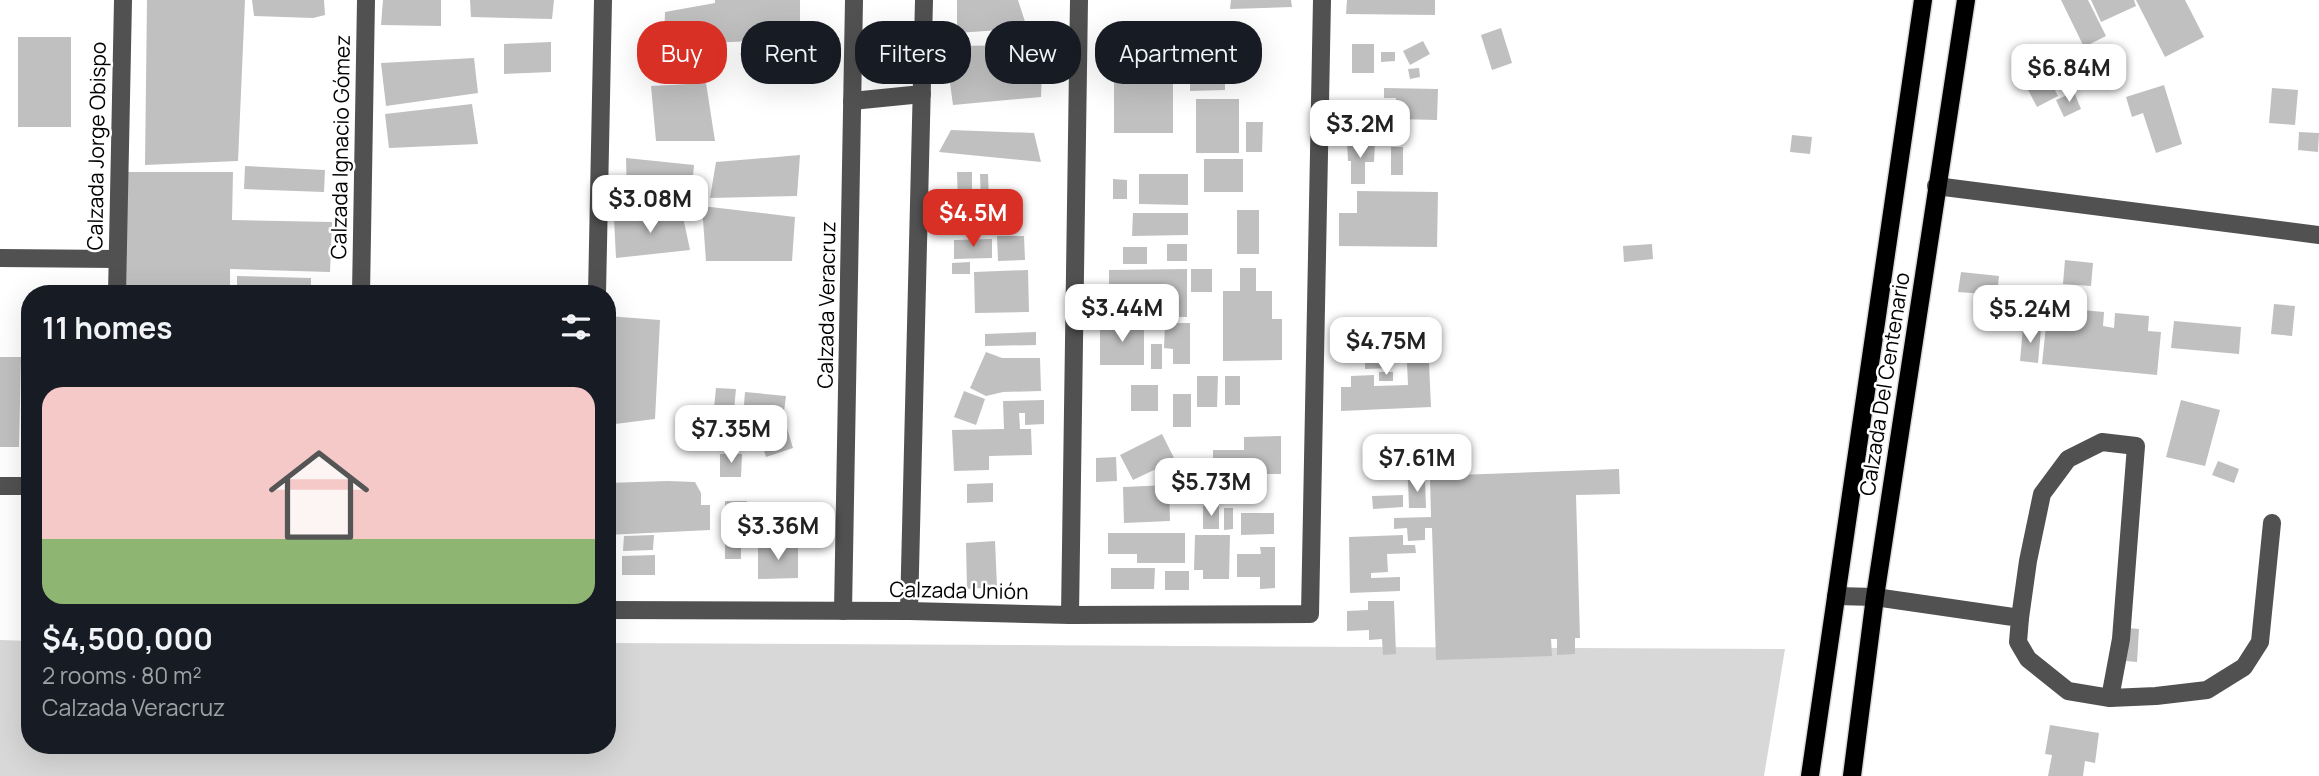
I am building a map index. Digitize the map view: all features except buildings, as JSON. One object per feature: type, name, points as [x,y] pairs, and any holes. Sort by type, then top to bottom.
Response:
[{"type":"main road","name":"Calzada Del Centenario","points":[[1810,776],[1923,0]]},
{"type":"main road","name":"Calzada Del Centenario","points":[[1852,776],[1875,597],[1966,0]]},
{"type":"street","name":"Calzada Jorge Obispo","points":[[117,285],[123,0]]},
{"type":"street","name":"Calzada Ignacio Gómez","points":[[361,285],[366,0]]},
{"type":"street","points":[[597,285],[603,0]]},
{"type":"street","name":"Calzada Veracruz","points":[[843,611],[854,0]]},
{"type":"street","points":[[909,611],[924,0]]},
{"type":"street","points":[[1070,615],[1079,0]]},
{"type":"street","name":"Calzada Unión","points":[[616,610],[909,611],[1070,615],[1310,614],[1322,0]]},
{"type":"street","points":[[852,101],[922,94]]},
{"type":"street","points":[[1936,186],[2319,235]]},
{"type":"street","points":[[0,258],[116,259]]},
{"type":"street","points":[[2110,698],[2122,639],[2136,446],[2102,442],[2067,459],[2042,494],[2028,561],[2018,642],[2028,659],[2068,691],[2110,698],[2207,690],[2244,667],[2260,642],[2272,523]]},
{"type":"street","points":[[0,486],[21,486]]},
{"type":"street","points":[[1836,596],[1875,597],[2020,618]]},
{"type":"shaded area","points":[[0,640],[21,641],[21,754],[616,754],[616,643],[1785,649],[1764,776],[0,776]]}]
